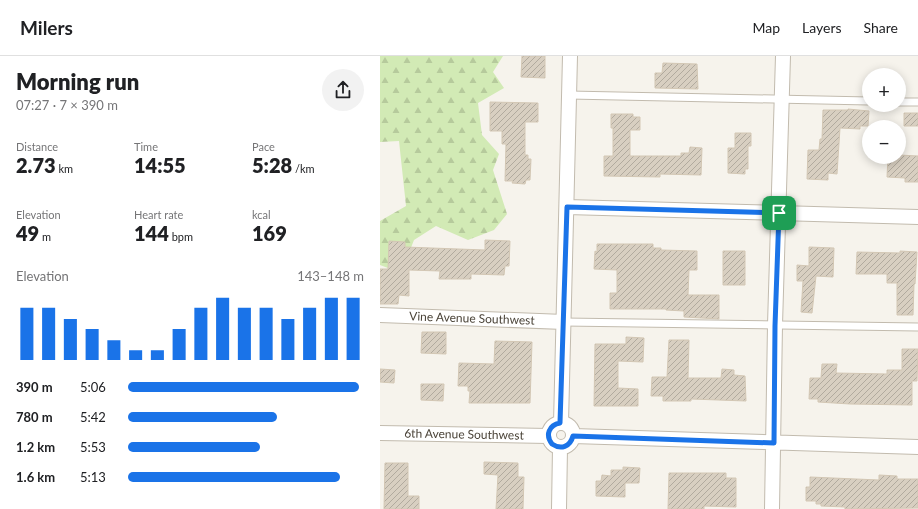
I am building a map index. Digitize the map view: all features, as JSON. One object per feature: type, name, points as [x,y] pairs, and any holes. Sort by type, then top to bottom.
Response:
[{"type":"street","points":[[560,423],[564,322],[570,56]]},
{"type":"street","points":[[772,509],[775,326],[784,56]]},
{"type":"street","points":[[567,207],[918,217]]},
{"type":"street","name":"Vine Avenue Southwest","points":[[380,315],[564,322]]},
{"type":"street","points":[[560,423],[567,424],[570,427],[573,436],[568,445],[560,448],[549,441],[548,436],[549,429],[560,423]]},
{"type":"street","name":"6th Avenue Southwest","points":[[380,433],[548,436]]},
{"type":"street","points":[[573,436],[918,447]]},
{"type":"street","points":[[559,509],[560,448]]},
{"type":"lane","points":[[569,95],[862,101]]},
{"type":"lane","points":[[906,102],[918,102]]},
{"type":"lane","points":[[564,322],[918,327]]},
{"type":"green space","points":[[380,56],[503,56],[493,72],[504,88],[478,103],[482,135],[499,154],[493,170],[507,214],[494,230],[468,240],[436,226],[414,240],[401,273],[380,265],[380,221],[406,206],[399,141],[380,142]]},
{"type":"building","points":[[522,56],[545,56],[545,78],[521,77]]},
{"type":"building","points":[[663,63],[697,64],[698,89],[655,88],[655,73],[662,73]]},
{"type":"building","points":[[490,102],[538,103],[538,122],[525,122],[525,155],[528,155],[528,159],[531,159],[530,180],[526,180],[525,184],[505,181],[506,144],[502,144],[502,131],[490,131]]},
{"type":"building","points":[[823,110],[869,112],[868,120],[862,120],[862,126],[860,126],[860,129],[840,128],[837,174],[828,173],[828,180],[807,179],[808,150],[819,150],[820,139],[822,139]]},
{"type":"building","points":[[904,113],[918,113],[918,126],[906,126],[906,120],[904,120]]},
{"type":"building","points":[[611,114],[633,114],[633,117],[640,117],[640,130],[630,130],[630,156],[681,156],[681,153],[689,153],[690,147],[702,148],[701,175],[660,174],[660,177],[604,176],[604,156],[613,156],[613,128],[611,128]]},
{"type":"building","points":[[735,133],[751,133],[751,146],[748,146],[748,169],[745,169],[745,174],[728,173],[728,148],[735,148]]},
{"type":"building","points":[[906,155],[918,156],[918,182],[905,182],[905,178],[887,177],[888,164],[906,164]]},
{"type":"building","points":[[485,240],[510,241],[509,266],[505,266],[504,275],[471,274],[471,279],[439,279],[440,271],[409,270],[409,296],[399,295],[398,304],[380,304],[380,269],[388,269],[389,241],[405,242],[405,247],[485,250]]},
{"type":"building","points":[[597,244],[653,244],[653,248],[661,248],[661,250],[697,251],[697,270],[689,270],[688,295],[719,295],[719,319],[684,317],[684,311],[666,309],[610,309],[610,293],[617,293],[617,270],[594,269]]},
{"type":"building","points":[[809,247],[834,248],[833,277],[816,276],[812,313],[801,312],[803,281],[797,281],[797,265],[809,266]]},
{"type":"building","points":[[723,251],[745,251],[745,285],[723,285]]},
{"type":"building","points":[[900,251],[917,252],[913,315],[897,315],[897,283],[887,283],[887,274],[856,274],[857,252],[900,253]]},
{"type":"building","points":[[422,332],[446,332],[446,354],[421,353]]},
{"type":"building","points":[[626,337],[644,338],[643,362],[618,361],[618,388],[638,389],[638,406],[594,406],[595,344],[626,344]]},
{"type":"building","points":[[669,340],[689,340],[688,378],[721,378],[722,369],[734,370],[734,375],[745,376],[746,401],[691,399],[691,401],[663,401],[663,396],[651,396],[652,377],[667,377]]},
{"type":"building","points":[[495,341],[532,342],[530,403],[469,403],[470,391],[468,391],[468,386],[458,386],[459,363],[494,364]]},
{"type":"building","points":[[902,349],[918,349],[917,381],[912,381],[912,405],[850,404],[818,402],[818,399],[809,399],[810,378],[821,378],[822,364],[837,364],[836,373],[887,374],[887,370],[902,370]]},
{"type":"building","points":[[380,369],[395,370],[394,383],[380,382]]},
{"type":"building","points":[[421,384],[444,384],[443,401],[421,400]]},
{"type":"building","points":[[484,462],[518,463],[518,477],[524,477],[523,509],[496,509],[498,475],[484,474]]},
{"type":"building","points":[[385,463],[408,463],[408,496],[419,496],[419,509],[384,509]]},
{"type":"building","points":[[623,467],[640,468],[639,483],[625,483],[625,497],[596,496],[596,481],[601,481],[602,475],[611,476],[611,470],[623,470]]},
{"type":"building","points":[[669,473],[726,473],[726,478],[736,478],[736,507],[704,506],[704,509],[668,509]]},
{"type":"building","points":[[879,475],[897,476],[897,479],[918,479],[918,508],[845,509],[845,507],[821,506],[821,504],[816,504],[816,501],[806,501],[806,487],[810,487],[810,477],[879,480]]},
{"type":"route","points":[[567,207],[779,213],[775,326],[774,443],[573,436],[571,442],[564,447],[556,447],[552,444],[548,437],[549,429],[555,424],[560,423],[567,207]]}]
